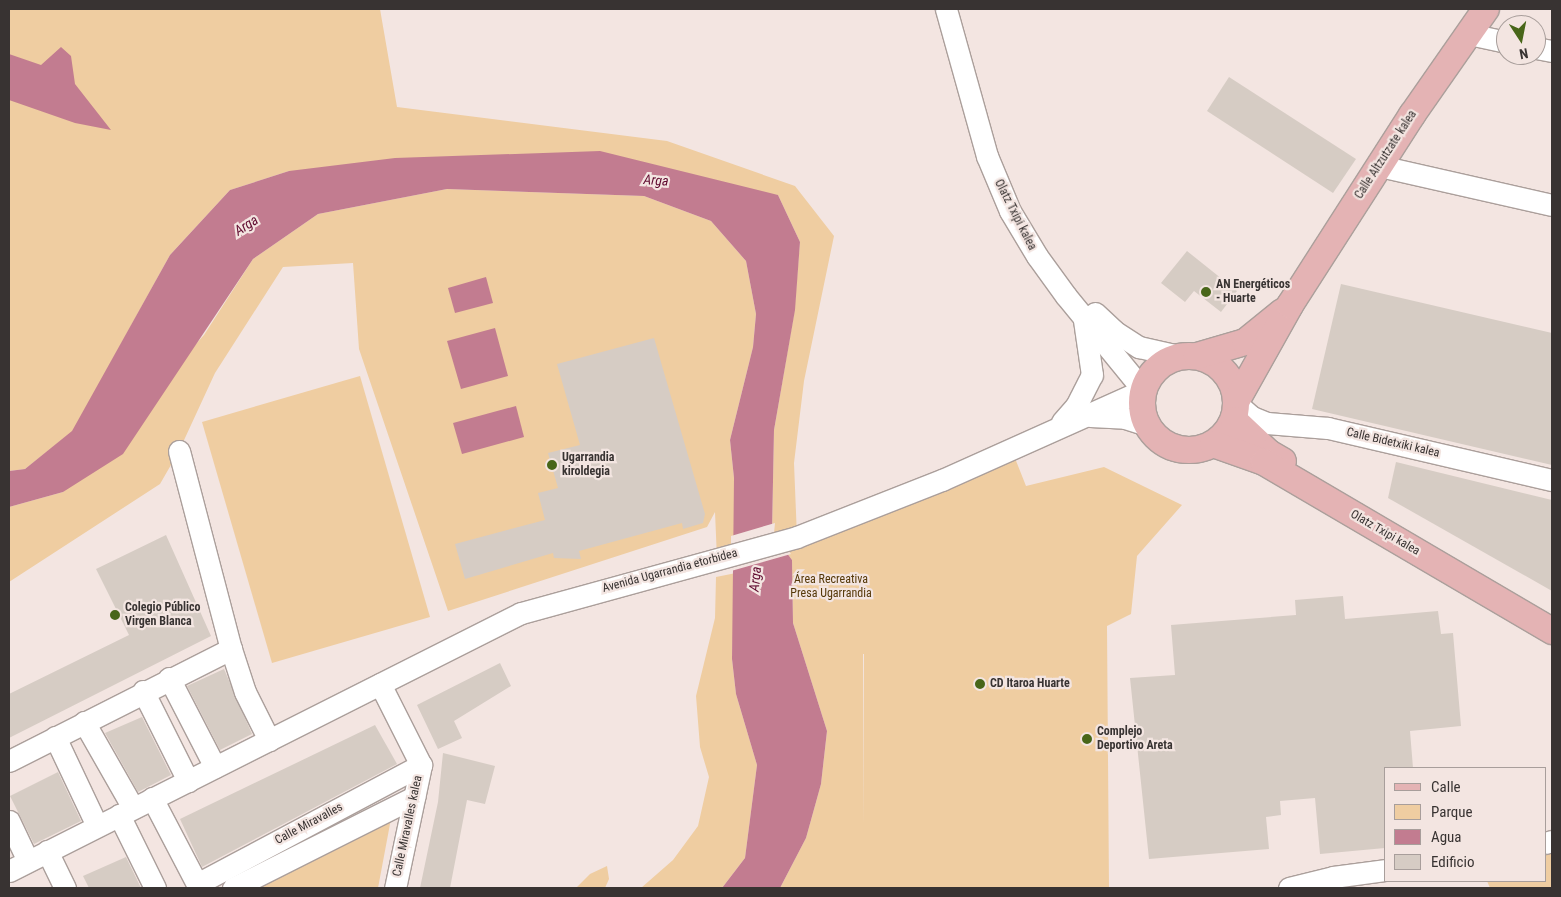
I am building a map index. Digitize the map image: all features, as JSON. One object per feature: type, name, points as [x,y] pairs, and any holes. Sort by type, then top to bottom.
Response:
[{"type":"main road","name":"Calle Altzutzate kalea","points":[[1290,304],[1486,9]]},
{"type":"main road","points":[[1290,304],[1236,408],[1226,434],[1213,444],[1198,450],[1182,450],[1166,445],[1148,425],[1142,405],[1143,390],[1156,368],[1188,356],[1245,342],[1290,304]]},
{"type":"main road","points":[[1188,356],[1217,364],[1227,373],[1236,408]]},
{"type":"main road","name":"Olatz Txipi kalea","points":[[1236,408],[1269,453],[1552,616]]},
{"type":"main road","name":"Olatz Txipi kalea","points":[[1213,444],[1264,462],[1552,631]]},
{"type":"street","name":"Olatz Txipi kalea","points":[[946,9],[987,156],[1010,211],[1037,256],[1083,317],[1143,390]]},
{"type":"street","name":"Olatz Txipi kalea","points":[[960,9],[994,146],[1023,211],[1061,274],[1114,331],[1139,347],[1188,356]]},
{"type":"street","points":[[1469,34],[1496,40]]},
{"type":"street","points":[[1380,166],[1552,205]]},
{"type":"street","points":[[1068,421],[1092,375],[1083,317]]},
{"type":"street","name":"Avenida Ugarrandia etorbidea","points":[[9,870],[521,613],[577,596],[797,537],[942,480],[1068,421],[1143,390]]},
{"type":"street","name":"Calle Bidetxiki kalea","points":[[1236,408],[1267,424],[1328,428],[1552,480]]},
{"type":"street","name":"Avenida Ugarrandia etorbidea","points":[[1068,421],[1125,418],[1148,425]]},
{"type":"street","points":[[179,451],[231,649],[245,692],[269,740]]},
{"type":"street","points":[[9,761],[168,678],[231,649]]},
{"type":"street","points":[[168,678],[214,767]]},
{"type":"street","name":"Calle Miravalles kalea","points":[[380,684],[421,765],[395,888]]},
{"type":"street","points":[[143,691],[188,781]]},
{"type":"street","points":[[84,722],[126,812],[156,888]]},
{"type":"street","points":[[55,737],[97,826]]},
{"type":"street","name":"Calle Miravalles","points":[[152,798],[192,886],[421,765]]},
{"type":"street","name":"Calle Miravalles","points":[[233,888],[414,797]]},
{"type":"street","points":[[9,821],[65,888]]},
{"type":"street","points":[[1289,888],[1333,877],[1384,870]]},
{"type":"green space","name":"Área Recreativa Presa Ugarrandia","points":[[9,9],[380,9],[397,107],[667,141],[795,186],[834,236],[804,381],[794,463],[797,537],[1011,448],[1026,486],[1104,467],[1182,505],[1137,556],[1131,614],[1107,626],[1109,888],[780,888],[806,838],[821,784],[827,731],[793,623],[792,560],[772,533],[774,430],[794,314],[800,242],[778,195],[289,171],[230,190],[170,255],[73,431],[25,469],[9,471]],"holes":[[[863,654],[864,654],[863,828]]]},
{"type":"green space","name":"Ugarrandia kiroldegia","points":[[447,189],[644,196],[711,221],[746,261],[756,314],[753,347],[730,440],[734,478],[734,554],[717,559],[715,512],[707,527],[448,611],[359,349],[353,263],[283,267],[215,373],[179,451],[160,484],[9,582],[9,507],[63,492],[204,335],[253,259],[318,214]]},
{"type":"green space","points":[[360,376],[430,617],[272,663],[202,422]]},
{"type":"green space","points":[[736,573],[732,659],[736,694],[757,765],[745,858],[722,888],[641,888],[673,860],[698,826],[709,777],[700,747],[696,696],[715,618],[716,577]]},
{"type":"green space","points":[[393,808],[378,888],[235,888]]},
{"type":"green space","points":[[1552,841],[1552,888],[1490,888],[1487,882],[1546,882],[1546,843]]},
{"type":"green space","points":[[607,866],[609,879],[605,888],[576,888],[590,874]]},
{"type":"water","points":[[61,47],[71,56],[75,84],[111,130],[75,123],[9,100],[9,54],[41,65]]},
{"type":"water","name":"Arga","points":[[600,151],[778,195],[800,242],[795,310],[774,430],[772,533],[792,560],[793,623],[827,731],[821,784],[806,838],[780,888],[722,888],[745,858],[757,765],[736,694],[732,659],[734,478],[730,440],[753,347],[756,314],[746,261],[711,221],[644,196],[447,189],[318,214],[253,259],[123,454],[63,492],[9,507],[9,471],[25,469],[72,431],[170,255],[230,190],[289,171],[395,158]]},
{"type":"water","points":[[486,277],[493,303],[455,313],[448,288]]},
{"type":"water","points":[[495,328],[508,376],[461,389],[447,341]]},
{"type":"water","points":[[516,406],[524,437],[462,454],[453,423]]},
{"type":"pier","points":[[775,523],[774,533],[791,554],[731,571],[731,536]]},
{"type":"building","points":[[1229,77],[1356,159],[1333,193],[1207,111]]},
{"type":"building","points":[[1187,251],[1237,291],[1221,312],[1194,291],[1185,302],[1161,283]]},
{"type":"building","points":[[1341,284],[1552,333],[1552,465],[1312,409]]},
{"type":"building","points":[[654,338],[705,514],[703,523],[683,529],[682,523],[579,551],[581,559],[554,558],[553,553],[465,579],[455,544],[545,520],[538,493],[558,488],[548,453],[580,445],[557,364]]},
{"type":"building","points":[[1396,462],[1552,500],[1552,591],[1388,498]]},
{"type":"building","points":[[166,535],[211,636],[9,738],[9,694],[129,635],[96,569]]},
{"type":"building","points":[[1343,596],[1345,619],[1438,611],[1441,634],[1453,633],[1461,726],[1410,731],[1413,767],[1384,767],[1384,848],[1320,854],[1315,798],[1280,801],[1281,815],[1266,817],[1269,849],[1149,859],[1130,678],[1175,675],[1171,625],[1296,615],[1295,600]]},
{"type":"building","points":[[500,663],[511,686],[454,721],[462,738],[438,749],[417,705]]},
{"type":"building","points":[[224,669],[252,734],[220,750],[187,686]]},
{"type":"building","points":[[142,717],[171,775],[138,792],[105,733]]},
{"type":"building","points":[[375,725],[397,764],[202,867],[180,819]]},
{"type":"building","points":[[443,753],[495,766],[485,804],[467,800],[450,888],[420,888],[438,802]]},
{"type":"building","points":[[58,772],[81,821],[34,844],[10,796]]},
{"type":"building","points":[[126,857],[141,888],[89,888],[83,876]]},
{"type":"place","name":"AN Energéticos - Huarte","points":[[1206,292]]},
{"type":"place","name":"Ugarrandia kiroldegia","points":[[552,465]]},
{"type":"place","name":"Colegio Público Virgen Blanca","points":[[115,615]]},
{"type":"place","name":"CD Itaroa Huarte","points":[[980,684]]},
{"type":"place","name":"Complejo Deportivo Areta","points":[[1087,739]]}]
